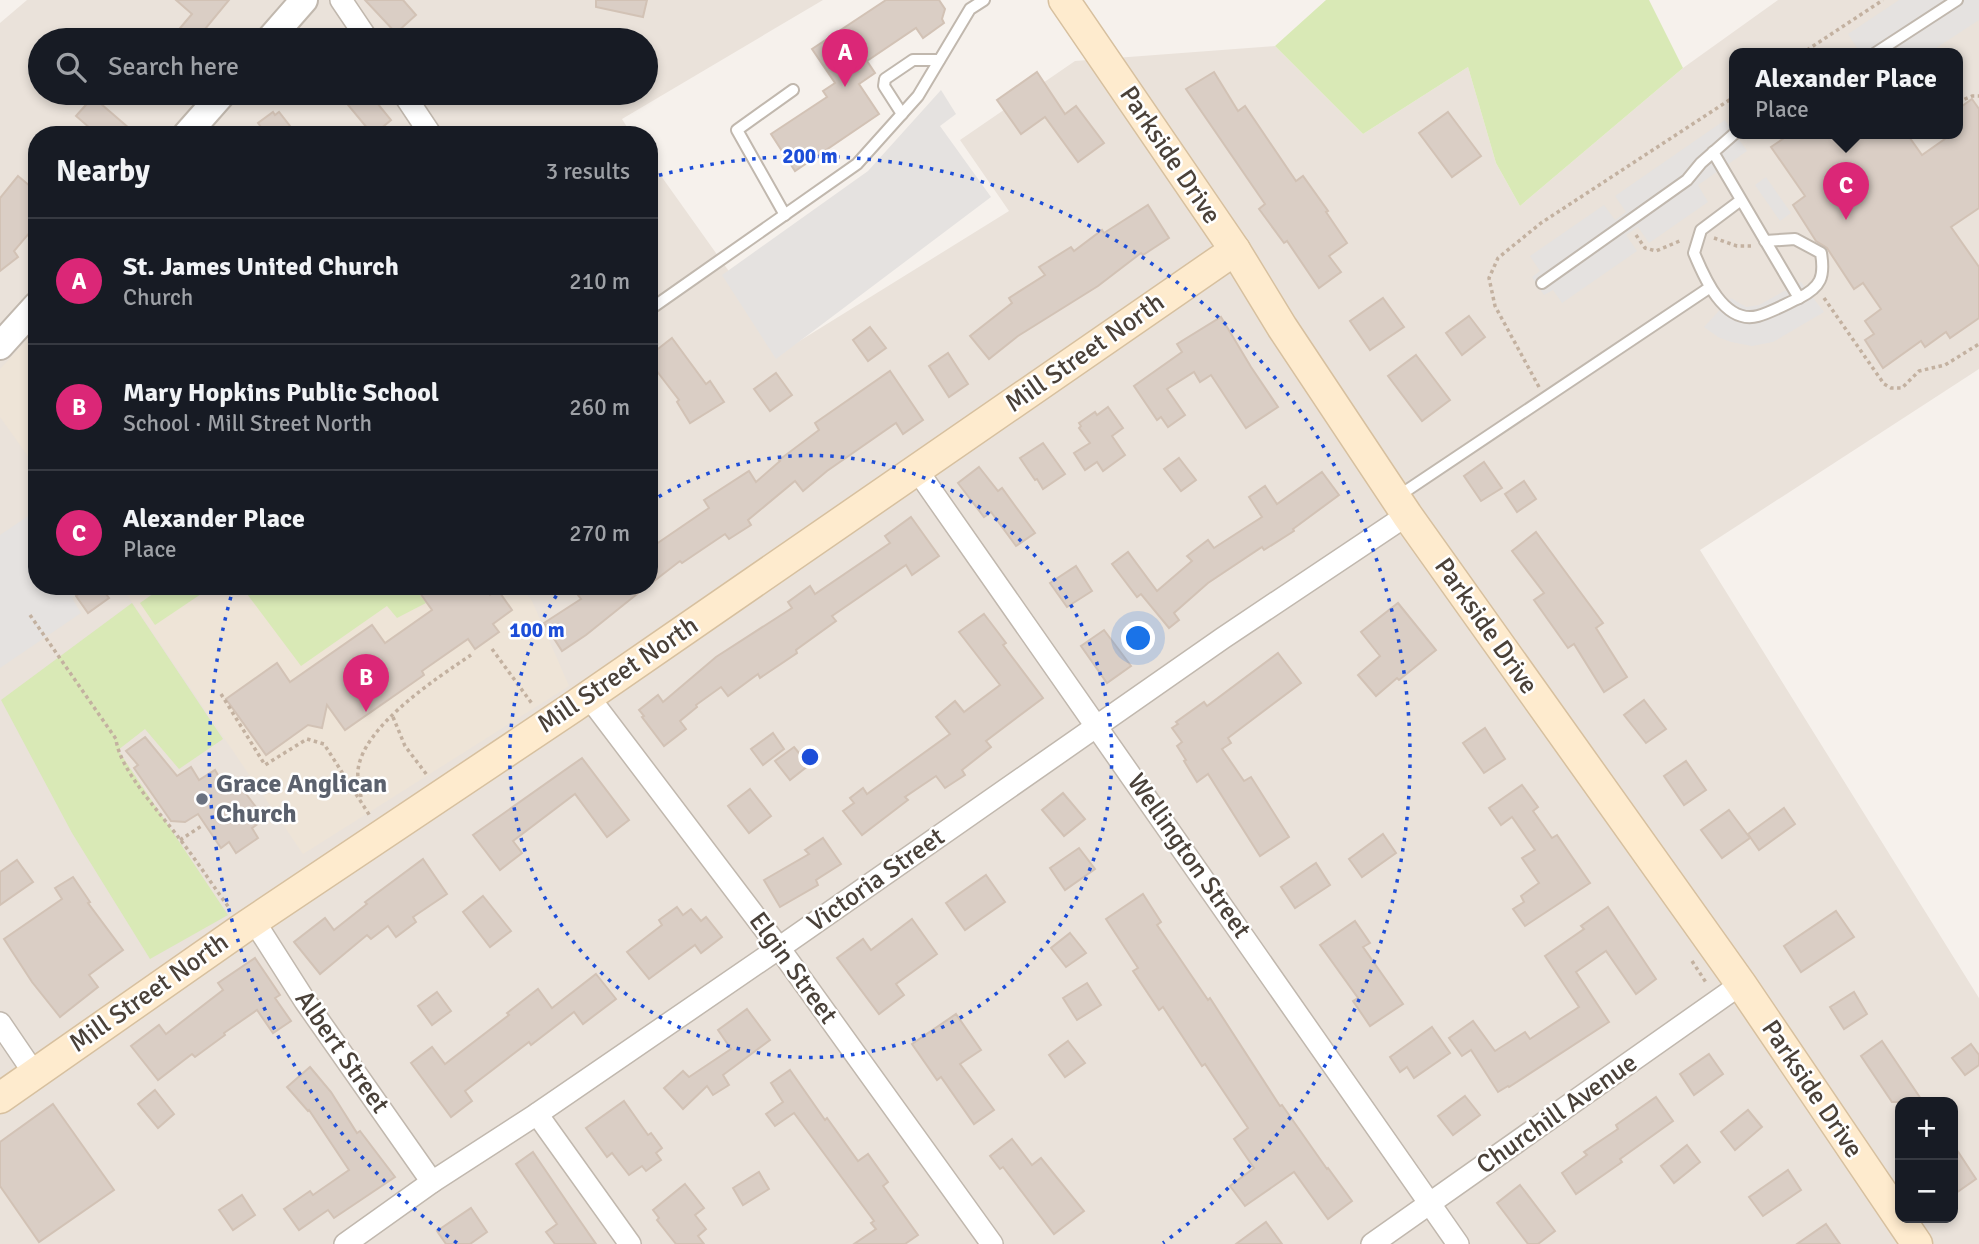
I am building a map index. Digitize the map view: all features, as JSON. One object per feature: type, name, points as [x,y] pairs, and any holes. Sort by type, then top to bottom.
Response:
[{"type":"main road","name":"Parkside Drive","points":[[1064,0],[1235,250],[1282,327],[1401,507],[1741,984],[1917,1244]]},
{"type":"main road","name":"Mill Street North","points":[[0,1098],[249,924],[588,696],[1235,250]]},
{"type":"street","points":[[280,28],[304,0]]},
{"type":"street","points":[[341,0],[360,28]]},
{"type":"street","points":[[194,126],[212,105]]},
{"type":"street","points":[[411,105],[425,126]]},
{"type":"street","points":[[0,346],[28,314]]},
{"type":"street","name":"Wellington Street","points":[[917,470],[1432,1203],[1458,1244]]},
{"type":"street","name":"Victoria Street","points":[[345,1244],[1098,727],[1401,507]]},
{"type":"street","name":"Elgin Street","points":[[588,696],[779,948],[992,1244]]},
{"type":"street","name":"Albert Street","points":[[249,924],[432,1182]]},
{"type":"street","name":"Churchill Avenue","points":[[1372,1244],[1741,984]]},
{"type":"street","points":[[0,1023],[34,1073]]},
{"type":"street","points":[[537,1114],[630,1244]]},
{"type":"lane","points":[[658,304],[857,164],[918,96],[970,9],[984,0]]},
{"type":"lane","points":[[1883,48],[1957,0]]},
{"type":"lane","points":[[902,114],[884,86],[886,79],[913,60],[940,60]]},
{"type":"lane","points":[[785,215],[737,130],[793,90]]},
{"type":"lane","points":[[1542,283],[1687,180],[1729,138]]},
{"type":"lane","points":[[1713,152],[1799,298]]},
{"type":"lane","points":[[1741,200],[1701,230],[1694,253],[1709,288],[1734,313],[1756,317],[1799,298],[1814,290],[1824,271],[1821,253],[1795,239],[1765,241]]},
{"type":"lane","points":[[1401,507],[1545,397],[1709,288]]},
{"type":"path","points":[[1810,48],[1883,0]]},
{"type":"path","points":[[1545,397],[1495,306],[1489,278],[1498,258],[1541,223],[1729,100]]},
{"type":"path","points":[[1814,290],[1821,294],[1884,384],[1891,388],[1902,388],[1919,371],[1945,365],[1979,344]]},
{"type":"path","points":[[1866,359],[1872,355]]},
{"type":"path","points":[[30,615],[116,739],[117,753],[163,820],[249,924]]},
{"type":"path","points":[[492,649],[547,724]]},
{"type":"path","points":[[362,799],[358,770],[365,747],[381,726],[423,688],[471,655]]},
{"type":"path","points":[[221,694],[265,765],[307,739],[324,744],[362,799],[381,836]]},
{"type":"path","points":[[393,717],[405,746],[442,794]]},
{"type":"path","points":[[180,840],[203,825]]},
{"type":"shaded area","points":[[27,0],[823,0],[658,98],[658,28],[28,28],[28,105],[646,105],[622,119],[626,126],[28,126],[28,595],[658,595],[658,172],[785,350],[1009,211],[960,140],[1075,61],[1275,46],[1363,134],[1468,67],[1496,163],[1520,206],[1683,68],[1778,0],[1979,0],[1979,369],[1700,550],[1979,998],[1979,1244],[0,1244],[0,23]]},
{"type":"shaded area","points":[[1899,0],[1979,0],[1979,20],[1936,48],[1857,48],[1848,34]]},
{"type":"shaded area","points":[[941,90],[956,114],[940,126],[991,197],[776,359],[722,275],[868,171]]},
{"type":"shaded area","points":[[1725,120],[1729,126],[1729,139],[1738,139],[1747,151],[1698,185],[1708,202],[1649,243],[1638,227],[1626,235],[1637,251],[1562,303],[1553,290],[1544,295],[1532,277],[1540,271],[1530,256],[1604,205],[1615,220],[1626,212],[1615,196]]},
{"type":"shaded area","points":[[1766,177],[1791,213],[1780,221],[1755,185]]},
{"type":"shaded area","points":[[1801,282],[1824,312],[1773,342],[1752,346],[1731,342],[1704,327],[1731,298],[1746,307],[1759,305]]},
{"type":"shaded area","points":[[28,339],[28,456],[0,417],[0,369]]},
{"type":"shaded area","points":[[28,516],[28,595],[77,595],[72,598],[81,613],[0,668],[0,535]]},
{"type":"shaded area","points":[[127,595],[528,595],[569,686],[303,854]]},
{"type":"green space","points":[[1326,0],[1649,0],[1683,68],[1520,206],[1496,163],[1468,67],[1363,134],[1275,46]]},
{"type":"green space","points":[[151,595],[200,595],[155,625],[140,603]]},
{"type":"green space","points":[[248,595],[420,595],[426,603],[397,618],[387,606],[301,666]]},
{"type":"green space","points":[[132,603],[223,739],[179,769],[145,729],[118,750],[228,915],[150,959],[72,833],[1,700]]},
{"type":"building","points":[[176,0],[229,0],[206,28],[180,28],[192,14]]},
{"type":"building","points":[[365,0],[403,0],[416,15],[402,28],[391,28]]},
{"type":"building","points":[[596,0],[647,0],[643,17],[596,7]]},
{"type":"building","points":[[886,0],[939,0],[945,9],[942,19],[944,23],[923,38],[916,28],[867,61],[875,73],[859,84],[879,114],[795,171],[771,134],[827,97],[823,91],[835,83],[812,49]]},
{"type":"building","points":[[1037,72],[1065,114],[1076,106],[1104,143],[1078,162],[1045,117],[1021,134],[997,100]]},
{"type":"building","points":[[1214,72],[1238,111],[1245,106],[1296,181],[1303,176],[1347,243],[1329,256],[1341,272],[1319,288],[1287,241],[1284,243],[1259,209],[1265,204],[1186,89]]},
{"type":"building","points":[[1972,99],[1979,109],[1979,208],[1951,227],[1979,267],[1979,318],[1950,338],[1946,332],[1925,347],[1921,341],[1883,368],[1865,340],[1874,334],[1865,321],[1881,309],[1863,283],[1854,289],[1827,248],[1816,241],[1793,205],[1805,196],[1771,147],[1783,139],[1911,139],[1922,155],[1945,139],[1963,139],[1963,105]]},
{"type":"building","points":[[86,105],[102,105],[127,126],[88,126],[76,116]]},
{"type":"building","points":[[348,105],[379,105],[391,120],[384,126],[366,126]]},
{"type":"building","points":[[273,112],[275,115],[279,112],[290,126],[260,126],[258,123]]},
{"type":"building","points":[[1448,112],[1481,156],[1452,177],[1419,133]]},
{"type":"building","points":[[18,176],[28,184],[28,235],[14,251],[18,257],[0,271],[0,198]]},
{"type":"building","points":[[1148,205],[1169,238],[1143,255],[1141,253],[1098,286],[1018,336],[989,359],[970,336],[1012,303],[1009,298],[1045,275],[1039,267],[1071,247],[1074,251],[1102,230],[1104,233]]},
{"type":"building","points":[[1383,298],[1404,327],[1370,350],[1350,321]]},
{"type":"building","points":[[1469,316],[1485,337],[1462,355],[1446,333]]},
{"type":"building","points":[[1221,317],[1278,407],[1246,428],[1211,375],[1200,382],[1194,372],[1167,389],[1185,415],[1168,427],[1161,417],[1157,420],[1134,386],[1182,352],[1177,344]]},
{"type":"building","points":[[870,327],[886,348],[868,361],[853,340]]},
{"type":"building","points":[[672,338],[706,384],[710,381],[724,402],[690,423],[677,402],[679,400],[658,373],[658,349]]},
{"type":"building","points":[[948,353],[968,384],[949,397],[929,366]]},
{"type":"building","points":[[1416,355],[1450,400],[1422,421],[1388,376]]},
{"type":"building","points":[[890,371],[923,420],[903,434],[896,423],[803,491],[795,481],[748,520],[751,525],[729,539],[725,534],[682,563],[680,561],[658,578],[658,543],[709,508],[704,500],[749,471],[756,482],[779,460],[819,430],[815,423]]},
{"type":"building","points":[[776,373],[792,395],[770,411],[754,389]]},
{"type":"building","points":[[1108,407],[1123,428],[1112,436],[1125,455],[1103,471],[1097,462],[1085,470],[1074,453],[1090,443],[1079,428],[1079,423]]},
{"type":"building","points":[[1043,443],[1065,474],[1043,489],[1020,458]]},
{"type":"building","points":[[1179,458],[1196,480],[1181,491],[1164,469]]},
{"type":"building","points":[[1484,462],[1502,488],[1481,501],[1464,476]]},
{"type":"building","points":[[979,467],[998,491],[1002,488],[1035,533],[1016,546],[991,512],[984,517],[958,483]]},
{"type":"building","points":[[1322,472],[1339,495],[1293,529],[1294,531],[1264,550],[1262,547],[1208,583],[1174,613],[1179,620],[1169,628],[1141,594],[1137,597],[1112,564],[1128,552],[1157,591],[1192,561],[1187,556],[1208,540],[1214,548],[1262,517],[1249,497],[1265,486],[1277,504]]},
{"type":"building","points":[[1524,481],[1536,499],[1517,512],[1505,494]]},
{"type":"building","points":[[911,517],[939,556],[912,575],[906,565],[832,616],[836,621],[796,650],[797,653],[760,678],[758,674],[728,696],[721,687],[696,705],[697,707],[680,721],[686,729],[664,746],[639,710],[658,695],[663,702],[716,657],[792,608],[788,602],[810,586],[815,594],[890,543],[885,536]]},
{"type":"building","points":[[1536,532],[1603,623],[1596,628],[1627,677],[1604,692],[1574,644],[1568,648],[1534,600],[1544,593],[1512,551]]},
{"type":"building","points":[[1076,566],[1092,591],[1067,607],[1050,583]]},
{"type":"building","points":[[107,595],[109,598],[88,613],[76,596]]},
{"type":"building","points":[[421,595],[502,595],[512,610],[493,624],[499,632],[475,649],[468,639],[422,671],[424,675],[345,730],[327,705],[322,728],[308,725],[266,755],[226,699],[277,663],[290,682],[372,625],[385,643],[432,610]]},
{"type":"building","points":[[578,595],[636,595],[562,651],[544,623],[581,599]]},
{"type":"building","points":[[1398,603],[1436,650],[1376,696],[1358,675],[1380,656],[1361,632]]},
{"type":"building","points":[[984,614],[1006,643],[1003,645],[1043,698],[986,741],[991,747],[962,770],[965,775],[945,788],[936,776],[905,797],[908,800],[862,835],[843,811],[854,803],[850,798],[863,788],[867,794],[950,734],[936,717],[955,701],[964,712],[1000,685],[959,632]]},
{"type":"building","points":[[1104,630],[1131,666],[1107,683],[1081,646]]},
{"type":"building","points":[[1278,653],[1301,683],[1228,738],[1231,743],[1222,749],[1244,781],[1251,777],[1289,837],[1260,856],[1208,774],[1197,782],[1177,746],[1182,742],[1172,728],[1178,724],[1176,722],[1204,702],[1207,706]]},
{"type":"building","points":[[1644,700],[1666,729],[1646,743],[1624,715]]},
{"type":"building","points":[[1485,728],[1505,759],[1484,773],[1463,743]]},
{"type":"building","points":[[773,733],[784,749],[763,765],[751,749]]},
{"type":"building","name":"Grace Anglican Church","points":[[145,737],[177,776],[191,767],[199,780],[215,770],[226,789],[237,782],[265,819],[252,828],[258,838],[236,853],[229,842],[221,848],[198,814],[185,822],[171,821],[134,768],[138,765],[126,751]]},
{"type":"building","points":[[794,747],[809,765],[790,780],[775,761]]},
{"type":"building","points":[[582,758],[629,820],[607,837],[575,794],[513,841],[522,853],[500,870],[473,835]]},
{"type":"building","points":[[1686,761],[1706,790],[1684,805],[1664,776]]},
{"type":"building","points":[[1522,785],[1538,807],[1533,811],[1552,838],[1557,835],[1590,883],[1525,926],[1513,909],[1524,902],[1521,896],[1539,883],[1522,858],[1535,850],[1512,817],[1501,825],[1489,808]]},
{"type":"building","points":[[750,789],[771,816],[749,833],[728,806]]},
{"type":"building","points":[[1063,793],[1085,819],[1064,836],[1042,810]]},
{"type":"building","points":[[1784,808],[1795,824],[1759,850],[1748,834]]},
{"type":"building","points":[[1729,810],[1750,838],[1722,858],[1701,830]]},
{"type":"building","points":[[1383,834],[1396,853],[1362,877],[1349,859]]},
{"type":"building","points":[[823,838],[841,864],[816,880],[818,885],[780,907],[764,880],[809,854],[805,850]]},
{"type":"building","points":[[1079,848],[1095,869],[1065,890],[1050,868]]},
{"type":"building","points":[[423,859],[447,894],[413,917],[416,922],[396,937],[388,926],[371,939],[367,935],[320,974],[294,942],[325,918],[334,930],[367,904],[365,902]]},
{"type":"building","points":[[17,860],[33,882],[0,905],[0,872]]},
{"type":"building","points":[[1316,863],[1330,885],[1295,908],[1281,887]]},
{"type":"building","points":[[986,875],[1005,902],[965,930],[946,903]]},
{"type":"building","points":[[73,877],[90,902],[88,903],[123,950],[89,975],[98,987],[60,1017],[32,982],[4,939],[62,899],[55,888]]},
{"type":"building","points":[[1143,894],[1161,922],[1157,925],[1208,1000],[1210,998],[1280,1106],[1282,1105],[1352,1201],[1328,1219],[1294,1172],[1245,1206],[1230,1186],[1254,1168],[1234,1139],[1248,1128],[1163,1007],[1159,1010],[1133,971],[1138,968],[1106,919]]},
{"type":"building","points":[[483,896],[511,931],[490,947],[463,912]]},
{"type":"building","points":[[677,907],[683,915],[691,909],[701,921],[706,917],[722,937],[701,953],[695,945],[649,979],[627,952],[662,925],[659,920]]},
{"type":"building","points":[[1608,907],[1656,979],[1636,994],[1606,951],[1576,972],[1609,1022],[1498,1092],[1471,1050],[1462,1056],[1449,1038],[1473,1021],[1495,1051],[1525,1032],[1530,1039],[1579,1007],[1545,956],[1584,929],[1581,926]]},
{"type":"building","points":[[1836,911],[1854,937],[1801,972],[1784,946]]},
{"type":"building","points":[[912,919],[937,954],[896,984],[904,995],[879,1014],[837,958],[863,939],[871,950]]},
{"type":"building","points":[[1355,921],[1370,943],[1363,947],[1403,1004],[1370,1026],[1353,1001],[1358,998],[1320,945]]},
{"type":"building","points":[[1070,933],[1086,953],[1066,967],[1051,948]]},
{"type":"building","points":[[255,958],[280,995],[275,998],[291,1021],[273,1033],[257,1010],[195,1057],[192,1054],[158,1080],[131,1046],[159,1025],[166,1034],[223,990],[218,983]]},
{"type":"building","points":[[596,974],[616,999],[583,1024],[574,1012],[531,1045],[529,1042],[465,1091],[472,1101],[451,1117],[411,1063],[432,1047],[445,1064],[538,989],[552,1008]]},
{"type":"building","points":[[1087,983],[1101,1005],[1077,1020],[1063,998]]},
{"type":"building","points":[[437,992],[451,1011],[432,1025],[418,1006]]},
{"type":"building","points":[[1854,992],[1867,1014],[1844,1029],[1830,1007]]},
{"type":"building","points":[[747,1009],[770,1040],[723,1075],[729,1085],[713,1095],[707,1086],[683,1109],[664,1088],[683,1071],[689,1077],[731,1049],[718,1030]]},
{"type":"building","points":[[956,1014],[981,1050],[960,1064],[994,1110],[974,1124],[941,1077],[937,1080],[912,1044]]},
{"type":"building","points":[[1432,1027],[1450,1053],[1414,1078],[1407,1067],[1400,1072],[1390,1057]]},
{"type":"building","points":[[1068,1041],[1085,1063],[1065,1077],[1049,1055]]},
{"type":"building","points":[[1882,1041],[1920,1097],[1895,1097],[1895,1102],[1892,1102],[1861,1056]]},
{"type":"building","points":[[1971,1044],[1979,1055],[1979,1065],[1965,1075],[1952,1058]]},
{"type":"building","points":[[1709,1054],[1723,1074],[1694,1095],[1680,1074]]},
{"type":"building","points":[[310,1067],[331,1092],[357,1133],[360,1131],[395,1177],[334,1218],[328,1210],[299,1230],[284,1209],[310,1191],[313,1195],[349,1170],[309,1110],[287,1087]]},
{"type":"building","points":[[790,1070],[858,1161],[868,1154],[888,1182],[883,1186],[918,1235],[905,1244],[854,1244],[876,1229],[871,1223],[874,1221],[794,1113],[775,1126],[766,1114],[783,1102],[771,1083]]},
{"type":"building","points":[[155,1090],[174,1114],[158,1128],[138,1104]]},
{"type":"building","points":[[1465,1096],[1480,1115],[1453,1135],[1438,1116]]},
{"type":"building","points":[[1656,1097],[1673,1121],[1576,1194],[1562,1173],[1587,1155],[1584,1152],[1618,1129],[1616,1125]]},
{"type":"building","points":[[624,1101],[648,1135],[651,1133],[662,1148],[656,1153],[661,1160],[646,1171],[642,1166],[629,1175],[612,1153],[607,1157],[586,1128]]},
{"type":"building","points":[[53,1104],[114,1190],[39,1242],[0,1186],[0,1142]]},
{"type":"building","points":[[1748,1110],[1762,1127],[1735,1150],[1721,1132]]},
{"type":"building","points":[[1012,1139],[1032,1165],[1041,1158],[1084,1211],[1054,1234],[1003,1167],[1000,1169],[990,1156]]},
{"type":"building","points":[[1687,1145],[1700,1162],[1674,1183],[1661,1166]]},
{"type":"building","points":[[533,1152],[596,1244],[555,1244],[546,1232],[557,1224],[516,1164]]},
{"type":"building","points":[[1958,1152],[1976,1179],[1958,1192]]},
{"type":"building","points":[[1788,1170],[1801,1190],[1763,1216],[1749,1197]]},
{"type":"building","points":[[759,1172],[769,1189],[743,1205],[733,1188]]},
{"type":"building","points":[[685,1184],[704,1208],[695,1215],[706,1229],[698,1236],[704,1244],[676,1244],[657,1220],[659,1218],[653,1210]]},
{"type":"building","points":[[1520,1185],[1555,1231],[1538,1244],[1528,1244],[1497,1203]]},
{"type":"building","points":[[242,1195],[255,1215],[233,1230],[219,1210]]},
{"type":"building","points":[[471,1208],[487,1232],[470,1244],[446,1244],[437,1231]]},
{"type":"building","points":[[1266,1222],[1282,1244],[1236,1244]]},
{"type":"building","points":[[1826,1224],[1840,1244],[1797,1244]]},
{"type":"place","name":"St. James United Church","points":[[845,87]]},
{"type":"place","name":"Alexander Place","points":[[1846,220]]},
{"type":"place","name":"Mary Hopkins Public School","points":[[366,712]]},
{"type":"place","name":"Grace Anglican Church","points":[[202,799]]}]
